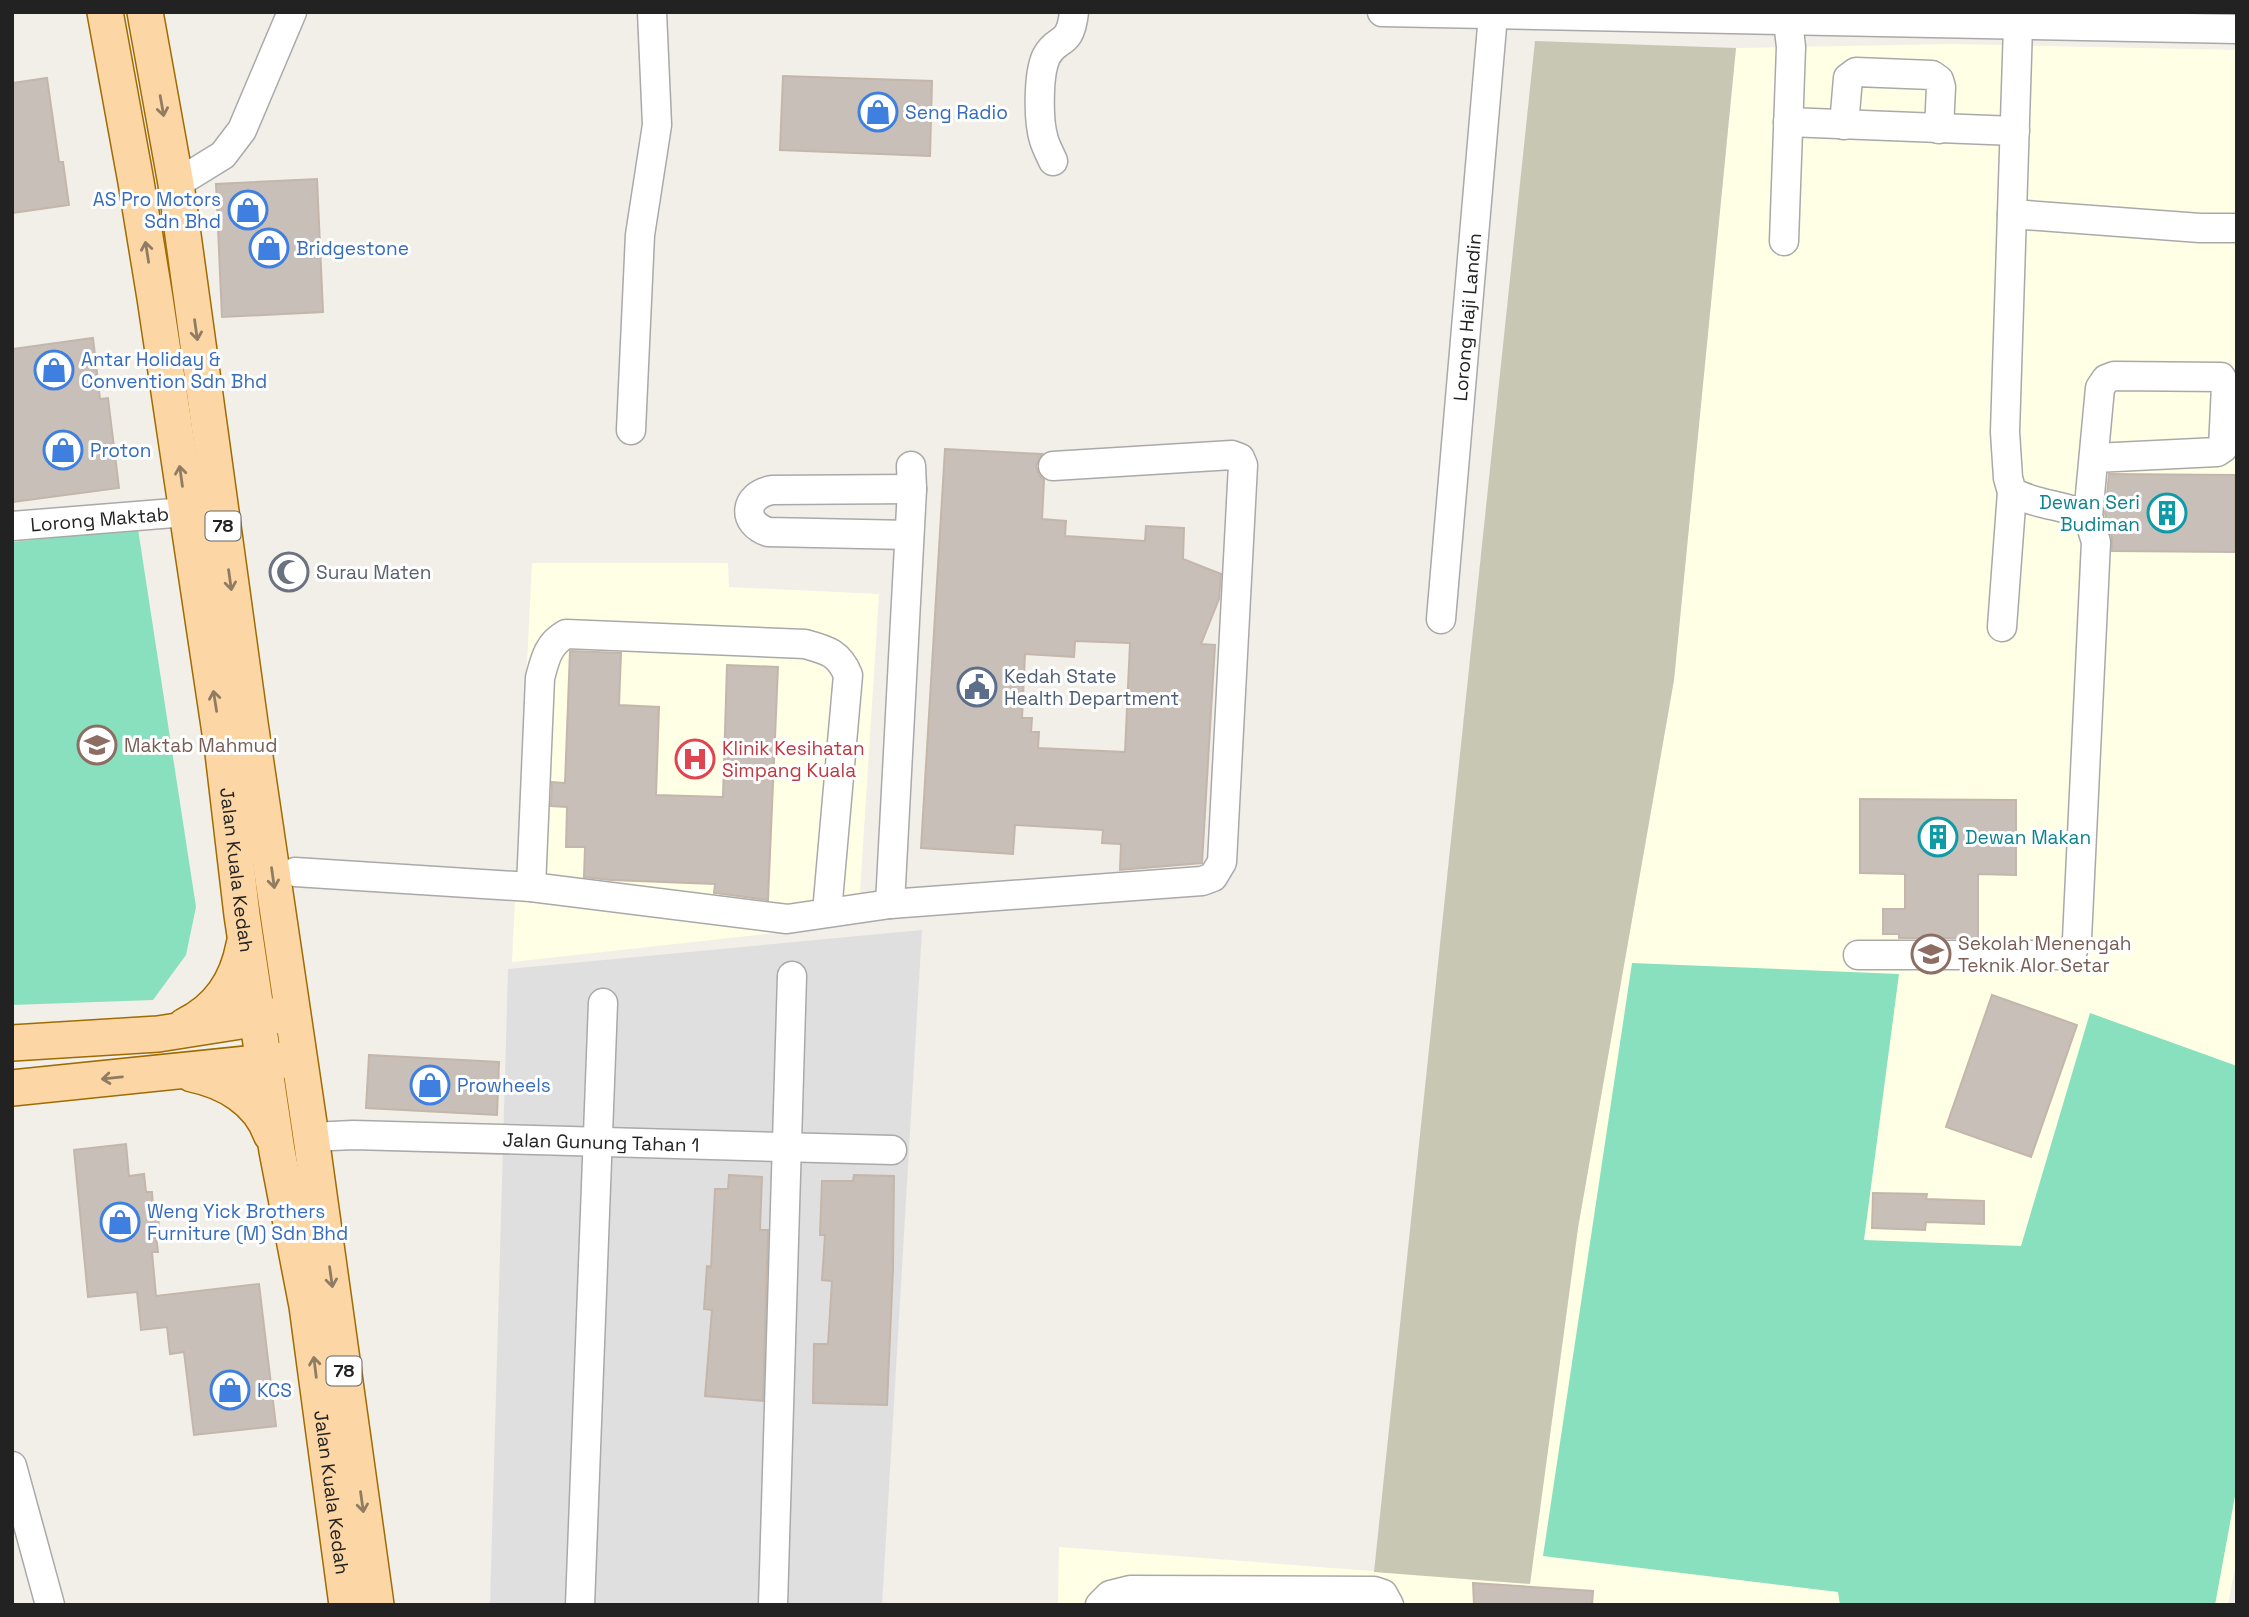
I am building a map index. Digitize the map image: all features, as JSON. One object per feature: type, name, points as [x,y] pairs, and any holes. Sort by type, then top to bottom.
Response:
[{"type":"main road","name":"Jalan Kuala Kedah","points":[[104,15],[138,195],[223,753],[277,1151],[307,1306],[347,1605]]},
{"type":"main road","name":"Jalan Kuala Kedah","points":[[152,21],[250,723],[312,1137],[376,1605]]},
{"type":"main road","points":[[250,723],[279,772],[311,973],[319,1054],[312,1137]]},
{"type":"main road","points":[[158,1034],[181,1028],[202,1018],[219,1002],[232,983],[246,938]]},
{"type":"main road","points":[[12,1043],[158,1034],[293,1013]]},
{"type":"main road","points":[[12,1088],[299,1059]]},
{"type":"main road","points":[[180,1071],[231,1087],[252,1104],[268,1126],[277,1151]]},
{"type":"street","points":[[176,184],[223,155],[242,130],[292,12]]},
{"type":"street","points":[[631,430],[640,234],[657,125],[652,12]]},
{"type":"street","points":[[1053,161],[1042,127],[1042,79],[1046,57],[1071,32],[1074,12]]},
{"type":"street","points":[[1382,12],[1788,21],[2013,21],[2237,29]]},
{"type":"street","name":"Lorong Haji Landin","points":[[1441,619],[1493,15]]},
{"type":"street","points":[[1784,241],[1791,47],[1788,21]]},
{"type":"street","points":[[2001,627],[2012,492],[2008,478],[2004,432],[2015,131],[2013,21]]},
{"type":"street","points":[[1844,125],[1848,78],[1856,72],[1932,75],[1939,80],[1941,87],[1939,129]]},
{"type":"street","points":[[1788,122],[2015,131]]},
{"type":"street","points":[[2012,214],[2200,228],[2237,228]]},
{"type":"street","points":[[1858,955],[2064,955],[2073,950],[2077,939],[2096,542],[2088,516],[2100,388],[2106,379],[2115,376],[2221,377],[2224,381],[2223,448],[2217,452],[2095,458]]},
{"type":"street","points":[[295,872],[531,887],[788,919],[890,904],[1202,881],[1213,877],[1222,862],[1243,464],[1240,458],[1232,455],[1053,466]]},
{"type":"street","points":[[890,904],[912,477],[761,492],[753,499],[749,509],[751,520],[757,528],[768,532],[909,535]]},
{"type":"street","points":[[2012,492],[2024,499],[2074,510],[2088,516]]},
{"type":"street","name":"Lorong Maktab","points":[[12,526],[186,512]]},
{"type":"street","points":[[531,887],[540,678],[547,653],[554,641],[566,634],[805,644],[823,649],[841,660],[848,675],[827,912]]},
{"type":"street","points":[[773,1605],[792,976]]},
{"type":"street","points":[[580,1605],[603,1003]]},
{"type":"street","name":"Jalan Gunung Tahan 1","points":[[312,1137],[353,1135],[892,1150]]},
{"type":"street","points":[[12,1466],[50,1605]]},
{"type":"street","points":[[1100,1605],[1110,1595],[1130,1590],[1374,1591],[1383,1594],[1389,1605]]},
{"type":"shaded area","points":[[1535,41],[1736,48],[1674,680],[1578,1228],[1530,1584],[1374,1572]]},
{"type":"shaded area","name":"Sekolah Menengah Teknik Alor Setar","points":[[1951,44],[2237,50],[2237,1557],[2228,1605],[1058,1605],[1059,1547],[1530,1583],[1578,1228],[1674,680],[1736,48]]},
{"type":"shaded area","name":"Klinik Kesihatan Simpang Kuala","points":[[532,563],[728,563],[729,587],[879,594],[858,924],[512,962]]},
{"type":"shaded area","points":[[922,930],[882,1605],[490,1605],[508,969]]},
{"type":"green space","name":"Maktab Mahmud","points":[[138,529],[196,907],[186,955],[153,1000],[12,1005],[12,542]]},
{"type":"green space","points":[[1632,963],[1899,974],[1864,1240],[2021,1246],[2090,1013],[2237,1066],[2237,1485],[2215,1605],[1840,1605],[1838,1592],[1543,1556]]},
{"type":"building","points":[[783,76],[932,81],[930,156],[780,150]]},
{"type":"building","points":[[47,78],[59,162],[63,162],[69,205],[12,213],[12,83]]},
{"type":"building","name":"Bridgestone","points":[[317,179],[323,312],[222,317],[216,184]]},
{"type":"building","name":"Proton","points":[[93,338],[100,399],[108,398],[119,488],[12,502],[12,349]]},
{"type":"building","name":"Kedah State Health Department","points":[[945,449],[1042,454],[1036,466],[1044,480],[1042,519],[1066,521],[1065,536],[1145,541],[1146,526],[1184,528],[1183,559],[1221,574],[1219,599],[1201,644],[1215,645],[1202,863],[1120,870],[1121,844],[1102,843],[1103,830],[1015,825],[1013,854],[921,848]],"holes":[[[1075,641],[1130,643],[1125,752],[1038,748],[1039,732],[1031,732],[1032,718],[1022,718],[1025,654],[1074,657]]]},
{"type":"building","name":"Dewan Seri Budiman","points":[[2109,474],[2235,475],[2235,552],[2112,551],[2112,538],[2105,514]]},
{"type":"building","points":[[570,651],[621,653],[619,705],[659,707],[656,795],[723,797],[727,665],[778,667],[768,900],[714,893],[715,884],[584,877],[585,847],[566,847],[567,807],[551,806],[552,782],[565,783]]},
{"type":"building","name":"Dewan Makan","points":[[1860,799],[2016,800],[2016,875],[1978,874],[1978,938],[1899,938],[1899,934],[1883,934],[1883,909],[1905,909],[1905,874],[1860,873]]},
{"type":"building","points":[[1992,995],[2077,1025],[2031,1157],[1946,1127]]},
{"type":"building","points":[[369,1055],[499,1062],[497,1115],[366,1108]]},
{"type":"building","points":[[126,1144],[129,1176],[144,1174],[146,1192],[152,1192],[153,1208],[157,1207],[160,1236],[156,1236],[158,1252],[152,1252],[156,1296],[259,1284],[276,1426],[194,1435],[184,1352],[170,1354],[167,1327],[141,1330],[137,1292],[88,1297],[74,1150]]},
{"type":"building","points":[[729,1175],[762,1177],[760,1230],[768,1230],[763,1401],[705,1396],[712,1310],[704,1309],[707,1266],[711,1267],[715,1189],[728,1189]]},
{"type":"building","points":[[854,1175],[894,1176],[887,1405],[813,1403],[814,1344],[828,1344],[832,1281],[822,1280],[825,1235],[820,1235],[822,1181],[853,1181]]},
{"type":"building","points":[[1873,1193],[1927,1194],[1926,1199],[1984,1201],[1984,1224],[1926,1222],[1925,1230],[1872,1228]]},
{"type":"building","points":[[1473,1583],[1593,1591],[1592,1605],[1474,1605]]},
{"type":"place","name":"Seng Radio","points":[[878,112]]},
{"type":"place","name":"AS Pro Motors Sdn Bhd","points":[[248,210]]},
{"type":"place","name":"Bridgestone","points":[[269,248]]},
{"type":"place","name":"Antar Holiday & Convention Sdn Bhd","points":[[54,370]]},
{"type":"place","name":"Proton","points":[[63,450]]},
{"type":"place","name":"Dewan Seri Budiman","points":[[2167,513]]},
{"type":"place","name":"Surau Maten","points":[[289,572]]},
{"type":"place","name":"Kedah State Health Department","points":[[977,687]]},
{"type":"place","name":"Maktab Mahmud","points":[[97,745]]},
{"type":"place","name":"Klinik Kesihatan Simpang Kuala","points":[[695,759]]},
{"type":"place","name":"Dewan Makan","points":[[1938,837]]},
{"type":"place","name":"Sekolah Menengah Teknik Alor Setar","points":[[1931,954]]},
{"type":"place","name":"Prowheels","points":[[430,1085]]},
{"type":"place","name":"Weng Yick Brothers Furniture (M) Sdn Bhd","points":[[120,1222]]},
{"type":"place","name":"KCS","points":[[230,1390]]}]
